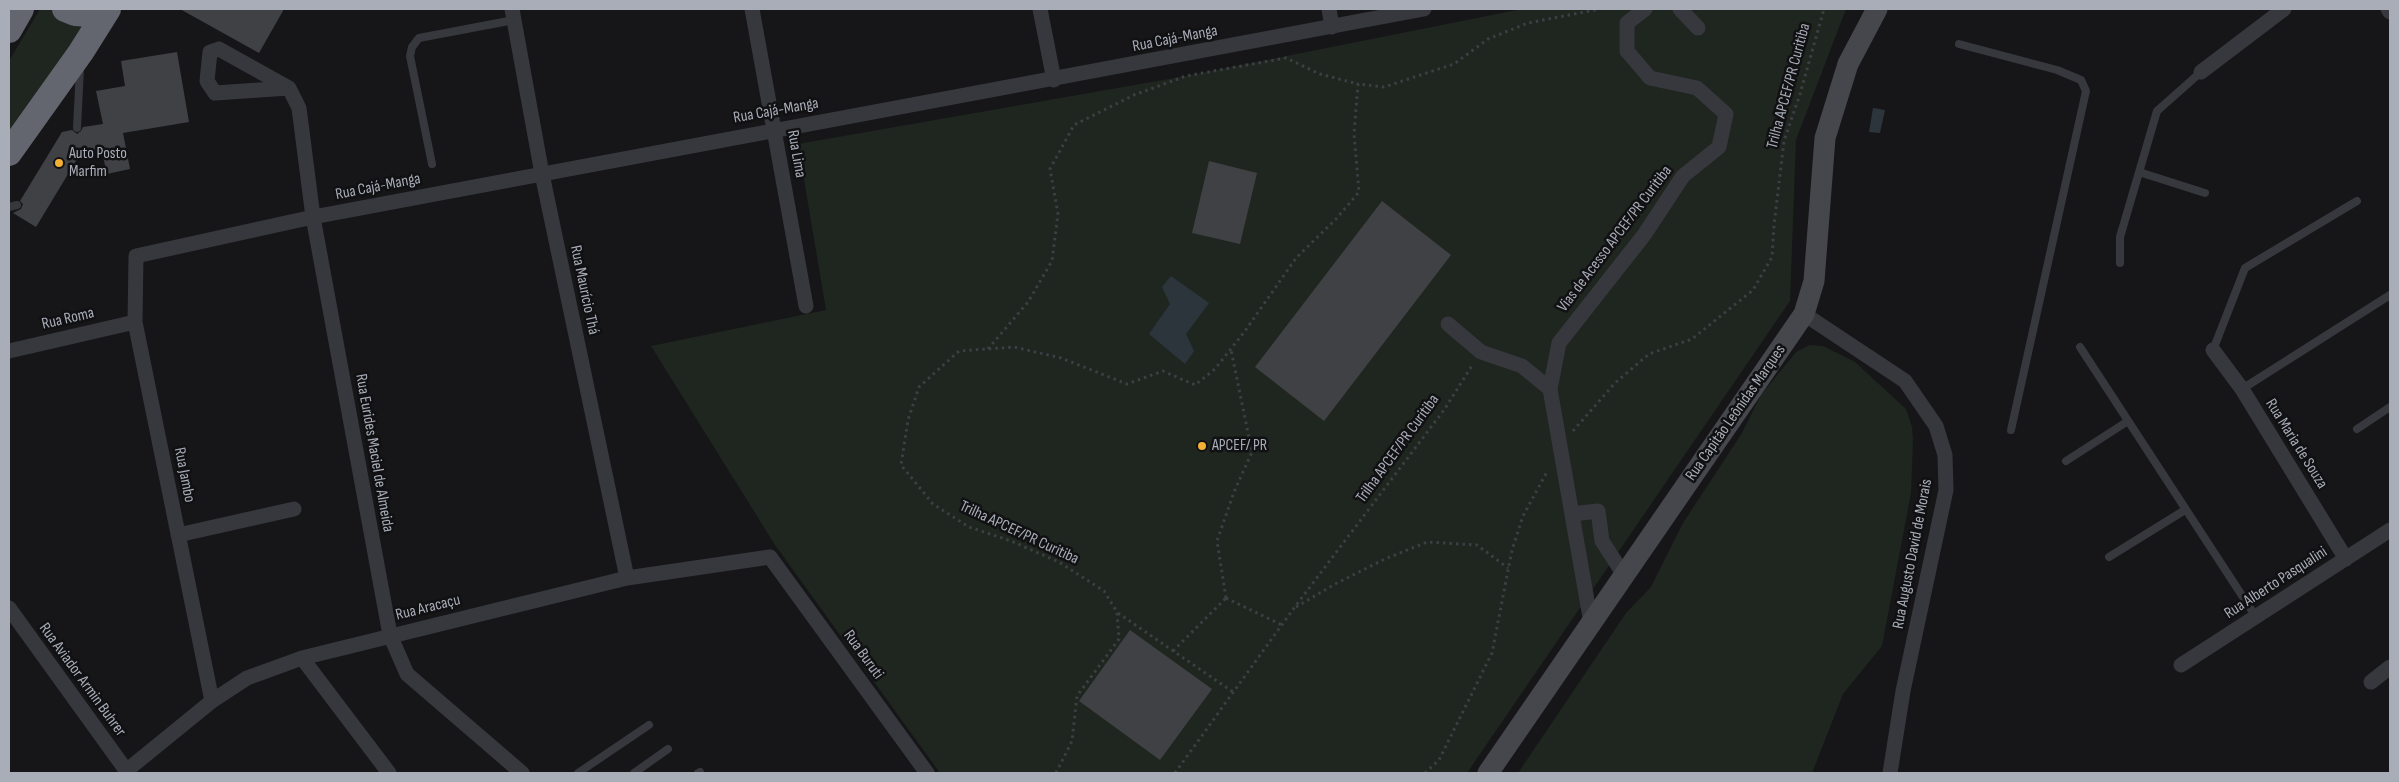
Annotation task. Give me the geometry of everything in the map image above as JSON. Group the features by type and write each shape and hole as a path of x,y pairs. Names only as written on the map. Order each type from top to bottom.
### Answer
{"highway":[{"path":"9,30 21,9"},
{"path":"65,9 75,13 90,14 102,9"},
{"path":"9,153 81,52 108,9"}],"street":[{"name":"Rua Lima","path":"752,9 806,306"},
{"path":"1040,9 1054,80"},
{"path":"1328,9 1332,27"},
{"name":"Rua Cajá-Manga","path":"136,256 313,217 773,129 1054,80 1424,9"},
{"name":"Vias de Acesso APCEF/PR Curitiba","path":"1591,623 1550,389 1559,343 1644,235 1683,176 1719,147 1726,114 1697,88 1650,78 1627,51 1627,23 1645,9"},
{"path":"1680,9 1698,28"},
{"name":"Rua Capitão Leônidas Marques","path":"1488,773 1804,314 1814,281 1825,138 1848,64 1877,9"},
{"path":"2201,72 2284,9"},
{"name":"Rua Maurício Thá","path":"513,14 542,174 627,578"},
{"path":"219,48 289,88 214,93 207,81 210,52 219,48"},
{"name":"Rua Eurides Maciel de Almeida","path":"289,88 299,108 313,217 390,635 407,674 522,773"},
{"name":"Rua Jambo","path":"136,256 135,322 212,701"},
{"name":"Rua Augusto David de Morais","path":"1804,314 1905,382 1936,426 1945,455 1946,490 1902,691 1890,773"},
{"name":"Rua Roma","path":"9,351 135,322"},
{"path":"1448,324 1481,352 1522,366 1550,389"},
{"name":"Rua Maria de Souza","path":"2213,350 2242,389 2346,559"},
{"path":"178,535 294,509"},
{"path":"1572,514 1598,511 1602,541 1624,575"},
{"name":"Rua Alberto Pasqualini","path":"2182,665 2390,530"},
{"path":"1576,545 1602,541"},
{"name":"Rua Aracaçu","path":"127,772 212,701 247,678 302,658 627,578 770,557"},
{"name":"Rua Buruti","path":"770,557 928,773"},
{"name":"Rua Aviador Armin Buhrer","path":"9,608 127,772"},
{"path":"302,658 389,773"},
{"path":"2371,682 2390,667"}],"lane":[{"path":"432,164 410,56 412,47 419,38 513,14"},
{"path":"1959,44 2057,70 2080,80 2086,91 2011,430"},
{"path":"77,128 81,52"},
{"path":"2120,263 2120,238 2157,111 2201,72"},
{"path":"2139,172 2205,194"},
{"path":"2213,350 2245,268 2357,201"},
{"path":"9,207 17,205"},
{"path":"2242,389 2390,294"},
{"path":"2080,347 2256,617"},
{"path":"2357,429 2390,407"},
{"path":"2066,462 2128,421"},
{"path":"2109,557 2186,510"},
{"path":"578,773 649,725"},
{"path":"634,773 668,749"}],"path":[{"path":"988,349 1028,302 1052,261 1058,214 1050,169 1074,125 1134,95 1186,76 1286,58 1320,74 1358,84 1384,88 1454,64 1488,39 1528,23 1599,9"},
{"name":"Trilha APCEF/PR Curitiba","path":"1425,773 1439,760 1492,653 1508,568 1523,516 1560,447 1616,383 1649,354 1692,339 1753,290 1772,257 1784,141 1800,94 1824,9"},
{"name":"Trilha APCEF/PR Curitiba","path":"1056,773 1072,741 1077,696 1119,639 1117,612 1104,590 1058,562 1011,541 969,527 933,504 901,464 908,420 919,387 959,351 1014,347 1061,358 1127,384 1162,372 1195,385 1215,369 1296,258 1359,192 1354,134 1358,84"},
{"path":"1226,598 1217,541 1234,492 1252,452 1230,350"},
{"name":"Trilha APCEF/PR Curitiba","path":"1175,773 1294,608 1444,410 1481,352"},
{"path":"1294,608 1334,584 1385,559 1427,542 1477,545 1508,568"},
{"path":"1226,598 1282,625"},
{"path":"1173,651 1226,598"},
{"path":"1117,612 1233,692"}],"shaded area":[{"path":"40,9 105,9 9,136 9,61"},
{"name":"APCEF/ PR","path":"1522,9 1846,9 1796,140 1790,301 1467,773 940,773 775,545 651,346 826,310 798,144 1186,76"},
{"path":"1873,108 1885,110 1880,133 1869,132"},
{"path":"1171,276 1209,303 1186,334 1194,351 1185,364 1149,334 1170,304 1162,287"},
{"path":"1809,345 1823,346 1855,362 1906,409 1912,427 1913,440 1911,493 1882,646 1843,694 1812,773 1518,773 1626,613 1651,587 1683,523 1742,433 1761,395 1796,352"}],"building":[{"path":"180,9 284,9 259,53"},
{"path":"177,52 189,122 123,133 130,169 107,174 102,152 79,156 36,227 13,213 21,209 23,204 20,201 62,132 72,130 77,134 83,127 103,124 96,91 125,86 121,61"},
{"path":"1209,161 1257,173 1240,244 1192,233"},
{"path":"1382,201 1451,255 1324,421 1255,367"},
{"path":"1130,630 1212,689 1160,760 1079,701"}],"place":[{"name":"Auto Posto Marfim","path":"59,163"},
{"name":"APCEF/ PR","path":"1202,446"}]}
